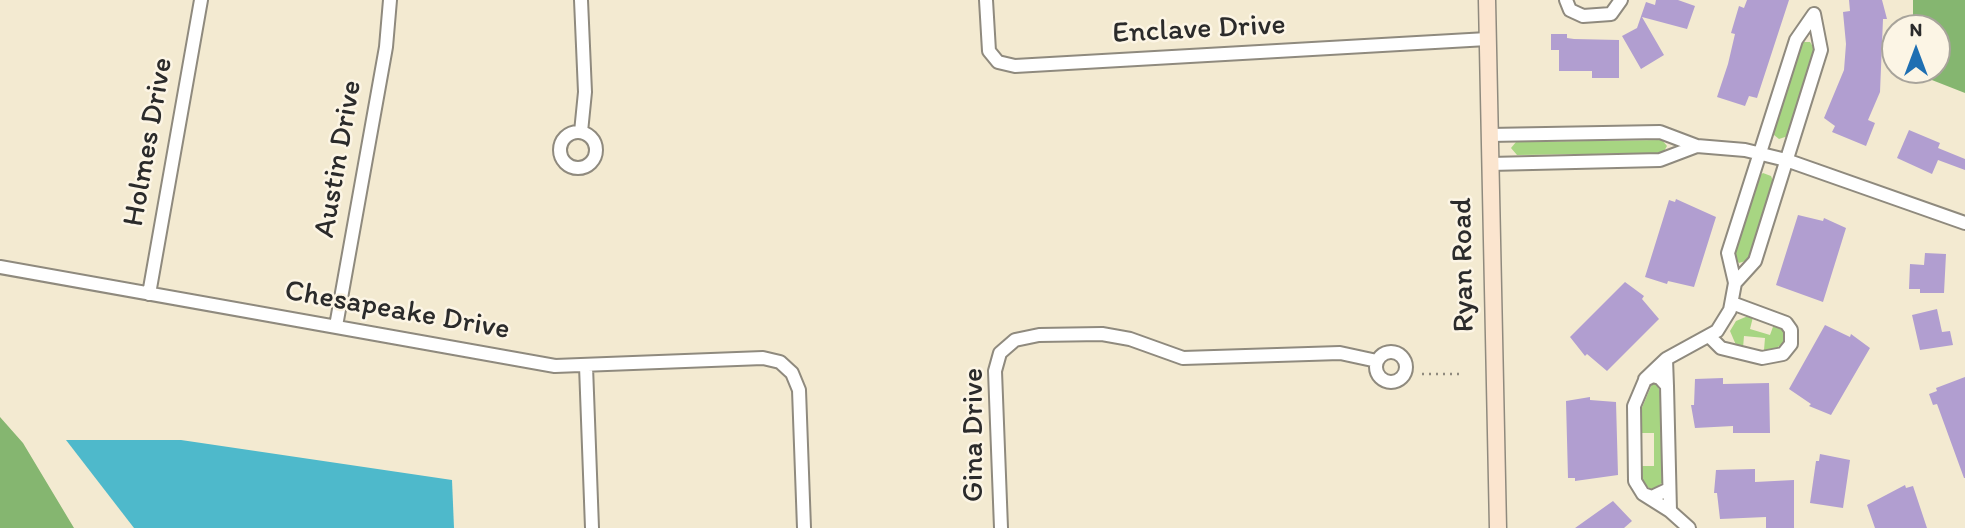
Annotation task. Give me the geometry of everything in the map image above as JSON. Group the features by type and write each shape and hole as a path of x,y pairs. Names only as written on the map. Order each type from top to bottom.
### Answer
{"main road":[{"name":"Ryan Road","path":"1487,0 1498,528"}],"street":[{"name":"Holmes Drive","path":"149,294 201,0"},
{"name":"Austin Drive","path":"336,326 386,47 390,0"},
{"path":"581,0 585,92 581,132"},
{"name":"Enclave Drive","path":"986,0 989,51 998,62 1033,66 1487,39"},
{"path":"1566,0 1570,10 1583,16 1611,14 1621,0"},
{"path":"1735,283 1755,261 1821,50 1814,14 1815,0"},
{"path":"1689,528 1670,511 1643,494 1635,481 1634,407 1645,380 1666,359 1709,336 1721,326 1732,303 1735,283 1728,253 1796,40 1814,14"},
{"path":"1489,135 1660,132 1696,146 1760,153 1786,160 1965,223"},
{"path":"1490,164 1660,160 1696,146"},
{"name":"Chesapeake Drive","path":"0,267 540,364 586,366 763,358 786,367 792,373 799,390 804,528"},
{"path":"1709,336 1729,351 1762,358 1783,354 1791,344 1791,330 1786,323 1732,303"},
{"name":"Gina Drive","path":"1000,528 995,371 1000,353 1007,345 1026,337 1102,334 1130,339 1183,358 1340,353 1377,360"},
{"path":"1666,359 1670,511"},
{"path":"586,366 592,528"},
{"path":"1645,380 1657,376 1667,386"},
{"path":"1643,494 1659,496 1669,489"}],"path":[{"path":"1422,374 1459,374"}],"green space":[{"path":"1913,0 1965,0 1965,93 1942,84 1951,84 1951,14 1913,14"},
{"path":"1810,42 1815,50 1788,136 1779,139 1774,135 1773,129 1800,45"},
{"path":"1662,140 1667,146 1663,153 1517,155 1511,148 1516,142"},
{"path":"1763,173 1771,176 1774,183 1749,260 1739,263 1733,255 1759,176"},
{"path":"1748,316 1753,317 1750,329 1770,335 1774,324 1781,327 1784,331 1783,343 1774,350 1764,350 1765,338 1744,336 1743,348 1736,345 1730,331 1736,321"},
{"path":"1652,384 1657,384 1660,392 1662,483 1652,490 1642,483 1642,466 1654,466 1654,433 1642,433 1641,410"},
{"path":"0,417 23,443 74,528 0,528"}],"water":[{"path":"66,440 181,440 452,480 454,528 134,528"}],"building":[{"path":"1656,0 1678,0 1695,6 1687,29 1642,17 1664,55 1641,69 1622,36 1637,28 1646,2 1655,5"},
{"path":"1747,0 1789,0 1757,98 1749,96 1745,106 1717,97 1728,64 1735,34 1731,33 1739,6 1744,8"},
{"path":"1849,0 1882,0 1886,14 1881,14 1880,92 1868,120 1875,123 1866,146 1832,132 1835,126 1824,118 1844,70 1846,44 1843,12 1850,11"},
{"path":"1551,34 1567,34 1567,38 1574,39 1619,40 1619,78 1592,78 1592,71 1559,71 1559,50 1551,50"},
{"path":"1909,130 1940,143 1938,148 1965,159 1965,170 1938,160 1932,174 1897,158"},
{"path":"1676,199 1716,217 1694,287 1668,281 1667,284 1645,277 1669,200 1675,202"},
{"path":"1798,215 1823,221 1824,218 1846,228 1823,302 1776,285"},
{"path":"1925,253 1946,254 1944,293 1920,293 1920,289 1909,289 1910,264 1924,265"},
{"path":"1625,282 1644,296 1642,299 1659,319 1607,371 1587,354 1585,356 1570,337"},
{"path":"1937,309 1942,332 1950,331 1953,345 1920,350 1912,315"},
{"path":"1825,325 1850,337 1851,334 1870,348 1831,415 1809,406 1811,404 1789,389"},
{"path":"1965,377 1964,478 1937,404 1933,405 1929,394 1937,391 1936,388"},
{"path":"1723,378 1723,384 1769,383 1770,433 1733,433 1733,426 1695,428 1691,405 1694,405 1695,379"},
{"path":"1590,397 1590,400 1616,402 1618,475 1575,481 1575,478 1568,478 1566,401"},
{"path":"1820,454 1850,460 1843,508 1810,503 1816,461 1819,461"},
{"path":"1755,469 1755,482 1794,480 1794,528 1766,528 1766,517 1720,519 1717,493 1714,493 1716,470"},
{"path":"1905,485 1906,488 1913,486 1927,528 1875,528 1867,505"},
{"path":"1613,501 1632,521 1624,528 1575,528"}]}
